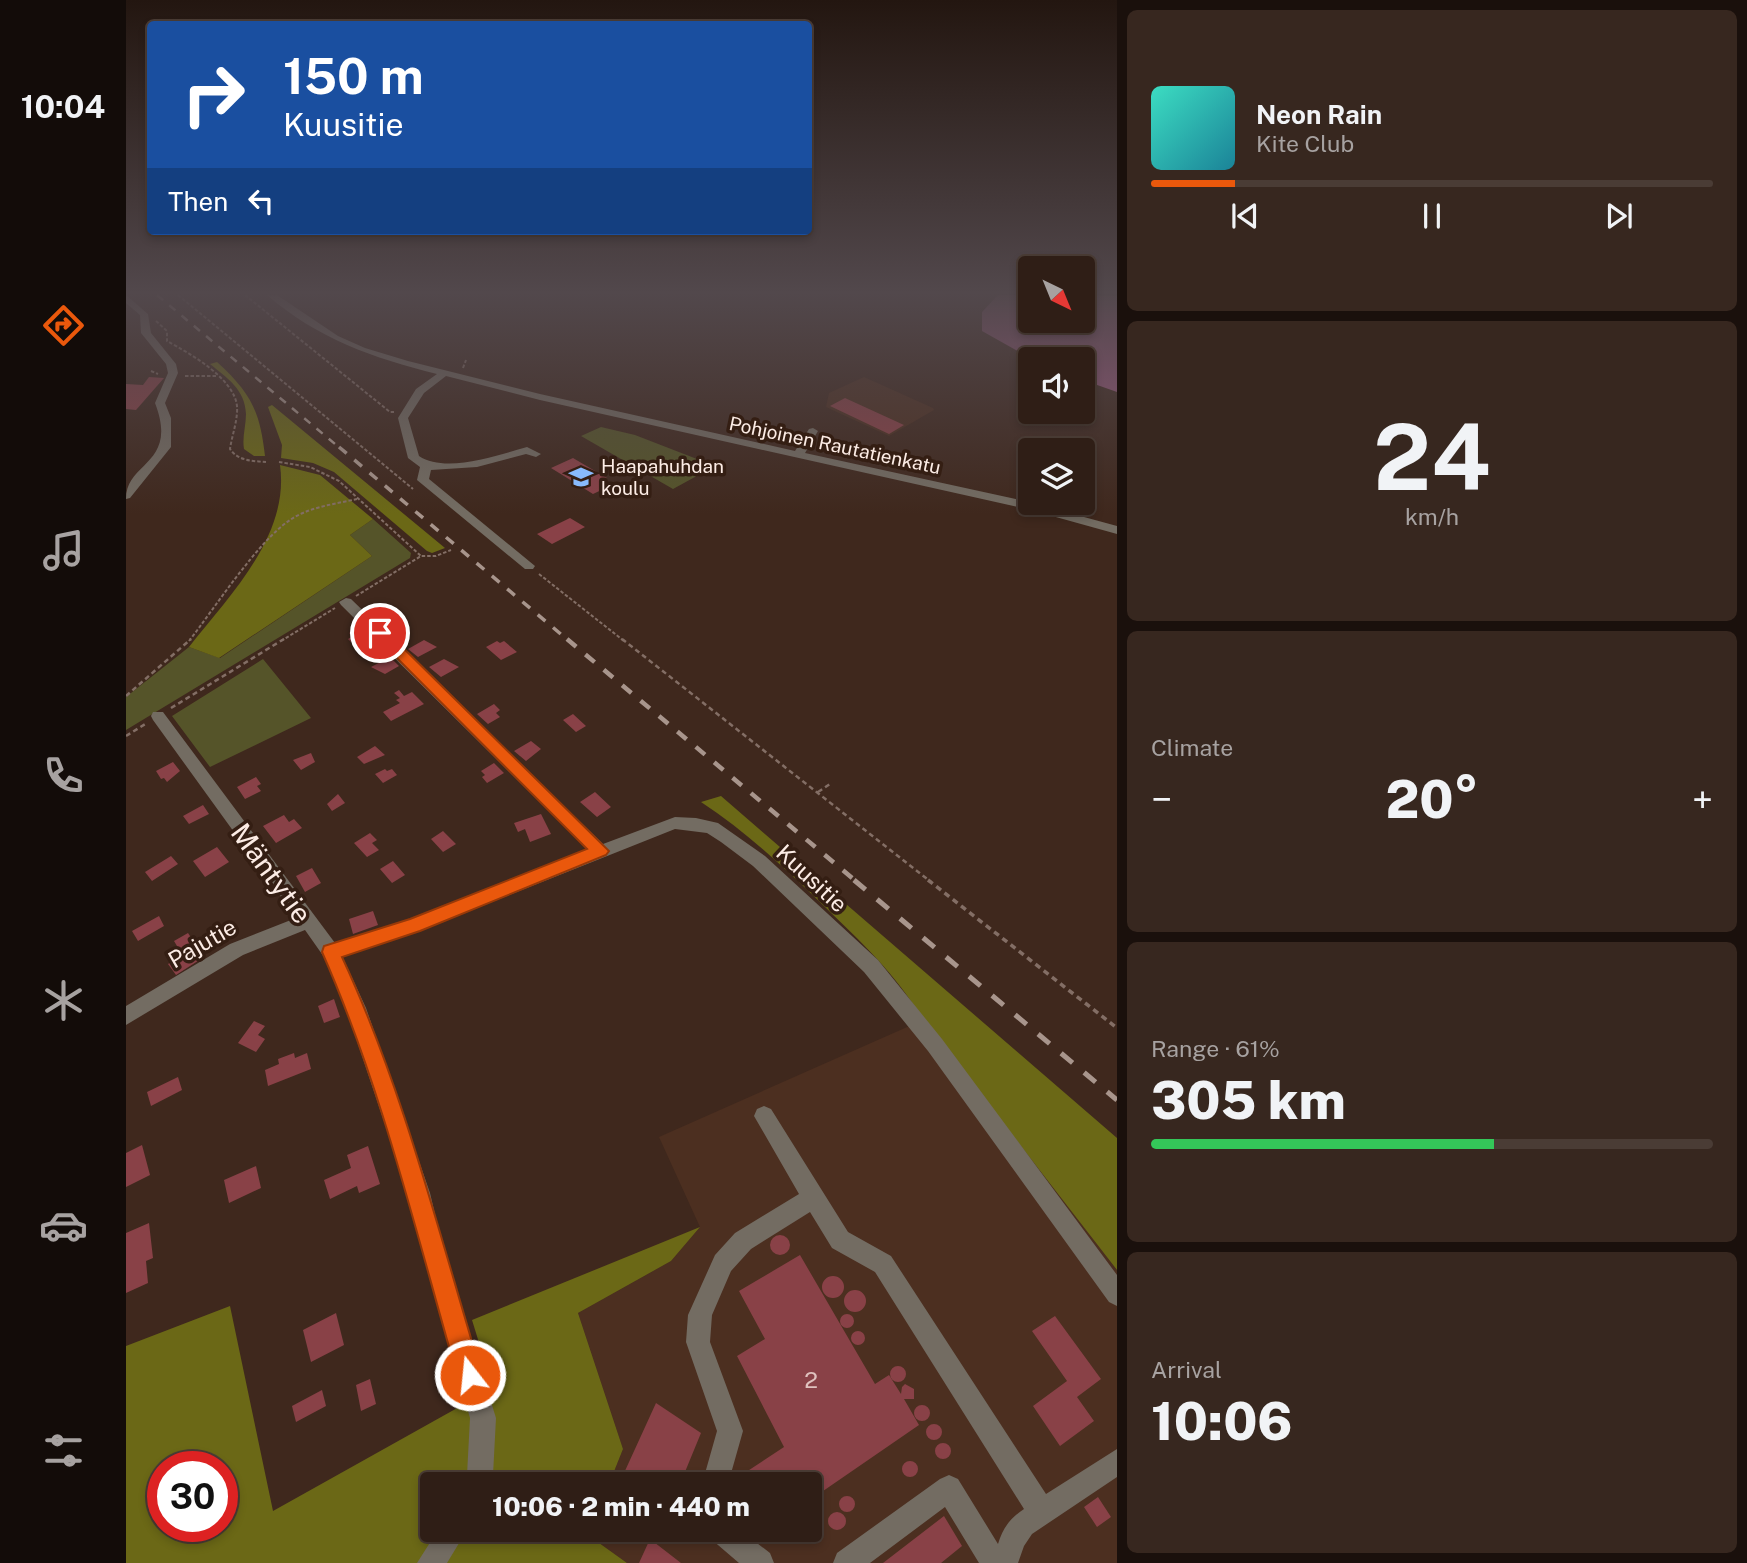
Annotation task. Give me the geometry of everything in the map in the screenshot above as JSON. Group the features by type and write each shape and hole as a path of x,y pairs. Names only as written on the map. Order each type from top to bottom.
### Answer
{"street":[{"path":"126,496 166,447 166,418 160,403 170,384 172,368"},
{"name":"Pohjoinen Rautatienkatu","path":"427,368 652,423 1029,506 1117,530"},
{"path":"425,470 414,458 403,424 404,413 421,391 444,373"},
{"path":"798,455 813,431"},
{"path":"425,470 508,457 527,450 536,454"},
{"path":"425,470 423,480 431,488 529,566"},
{"path":"346,602 600,851"},
{"name":"Mäntytie","path":"158,716 331,952 356,1008 419,1194 431,1244 483,1418 480,1472"},
{"name":"Kuusitie","path":"331,952 414,926 663,827 685,823 712,828 759,861 857,952 890,989 935,1045 1117,1294"},
{"name":"Pajutie","path":"126,1016 249,943 278,930 307,922"},
{"path":"764,1115 840,1240 883,1264 1041,1511"},
{"path":"718,1472 730,1430 698,1342 700,1315 723,1263 743,1241 813,1198"},
{"path":"1004,1563 1013,1538 1023,1525 1117,1462"},
{"path":"847,1563 949,1488 994,1563"},
{"path":"430,1563 445,1542"},
{"path":"735,1542 760,1563"}],"path":[{"path":"207,368 229,387 237,404 230,451 245,460 266,462"},
{"path":"267,368 415,490"},
{"path":"333,368 390,412 404,413"},
{"path":"279,462 304,465 330,475 421,556"},
{"path":"126,696 186,645 259,550 289,520 311,510 357,499"},
{"path":"126,736 421,556 436,556 451,550"},
{"path":"529,566 1117,1028"},
{"path":"818,792 830,784"}],"shaded area":[{"path":"215,368 223,368 238,383 252,404 260,427 265,456 254,456 244,449 245,405 239,391"},
{"path":"1095,368 1117,368 1117,392 1095,384"},
{"path":"864,377 934,410 889,436 826,407 829,393"},
{"path":"272,405 445,548 432,553 427,551 334,472 313,463 281,458 282,445 268,407"},
{"path":"601,427 635,435 715,466 673,489 581,436"},
{"path":"280,465 320,475 373,519 350,535 372,556 219,658 189,647 238,586 266,540 276,516 281,491"},
{"path":"373,519 411,553 410,558 126,730 126,697 189,647 220,658 372,556 350,535"},
{"path":"263,659 311,718 210,767 172,716"},
{"path":"721,796 1117,1138 1117,1270 878,960 765,851 701,802"},
{"path":"923,1020 1117,1270 1117,1563 627,1563 598,1542 822,1542 822,1472 614,1472 623,1449 578,1313 671,1261 700,1227 659,1137"},
{"path":"700,1227 671,1261 578,1313 623,1449 614,1472 420,1472 420,1542 598,1542 627,1563 126,1563 126,1346 230,1306 273,1511 493,1388 472,1320"}],"building":[{"path":"149,377 164,378 136,410 126,409 126,384 143,385"},
{"path":"845,398 904,425 889,434 830,406"},
{"path":"573,458 607,478 604,480 612,485 593,494 551,468"},
{"path":"570,518 585,527 552,544 537,534"},
{"path":"396,610 401,619 387,625 379,618"},
{"path":"361,627 369,635 351,642 348,639 353,636 349,633"},
{"path":"424,640 437,647 418,657 408,649"},
{"path":"497,641 504,641 517,652 501,660 486,647"},
{"path":"390,657 399,666 385,674 371,667"},
{"path":"444,659 459,667 441,677 429,667"},
{"path":"399,690 404,696 412,692 424,704 391,721 383,712 400,703 396,700 400,698 394,693"},
{"path":"494,704 500,710 496,713 500,717 488,724 477,714"},
{"path":"573,714 586,726 576,732 563,720"},
{"path":"531,741 541,749 526,761 514,751"},
{"path":"375,746 385,755 364,764 357,757"},
{"path":"311,753 315,762 301,770 293,760"},
{"path":"173,762 180,771 167,782 164,778 161,779 156,771"},
{"path":"494,763 504,773 487,783 481,771"},
{"path":"392,769 397,775 383,783 375,774"},
{"path":"256,777 261,784 257,786 261,791 245,799 237,787"},
{"path":"595,792 611,807 597,817 580,802"},
{"path":"338,794 345,803 332,811 327,804"},
{"path":"203,805 209,814 189,824 183,816"},
{"path":"541,814 551,834 530,842 525,829 518,832 514,823"},
{"path":"284,815 289,822 294,819 302,828 276,843 263,826"},
{"path":"443,831 456,844 443,852 431,839"},
{"path":"370,833 377,840 372,843 379,850 367,857 354,843"},
{"path":"217,847 229,862 205,877 193,861"},
{"path":"171,856 178,864 152,881 145,872"},
{"path":"393,861 405,875 392,883 380,869"},
{"path":"312,868 321,883 305,892 296,876"},
{"path":"373,911 378,925 353,934 349,919"},
{"path":"159,916 164,926 138,941 132,931"},
{"path":"188,933 204,957 176,975 168,964 174,960 171,956 180,951 174,941"},
{"path":"334,999 340,1017 324,1023 318,1006"},
{"path":"254,1021 265,1026 258,1035 265,1039 256,1052 238,1043"},
{"path":"294,1053 295,1058 307,1053 311,1069 268,1086 265,1070 279,1064 278,1059"},
{"path":"178,1077 182,1090 151,1106 147,1092"},
{"path":"142,1145 150,1175 126,1187 126,1153"},
{"path":"368,1146 380,1184 359,1193 357,1186 330,1199 324,1180 351,1168 347,1155"},
{"path":"256,1166 261,1188 229,1203 224,1180"},
{"path":"149,1223 153,1258 146,1261 148,1283 126,1293 126,1233"},
{"path":"776,1235 784,1235 790,1245 784,1255 776,1255 770,1249 770,1241"},
{"path":"800,1255 875,1384 889,1375 901,1394 905,1384 914,1389 914,1399 904,1399 919,1425 822,1492 822,1472 746,1472 784,1447 737,1356 765,1339 739,1291"},
{"path":"833,1276 841,1279 844,1287 841,1295 833,1298 825,1295 822,1287 825,1279"},
{"path":"855,1290 863,1293 866,1301 863,1309 855,1312 847,1309 844,1301 847,1293"},
{"path":"336,1313 344,1345 311,1362 303,1330"},
{"path":"844,1314 850,1314 854,1321 850,1328 844,1328 840,1324 840,1318"},
{"path":"1055,1316 1101,1379 1077,1397 1094,1421 1060,1446 1033,1406 1067,1381 1032,1331"},
{"path":"855,1331 861,1331 865,1338 861,1345 855,1345 851,1341 851,1335"},
{"path":"898,1366 906,1374 898,1382 890,1374"},
{"path":"370,1379 376,1404 361,1411 356,1385"},
{"path":"322,1390 326,1406 296,1422 292,1406"},
{"path":"656,1403 701,1433 685,1472 624,1472"},
{"path":"922,1405 928,1407 928,1419 922,1421 916,1419 914,1413 916,1407"},
{"path":"934,1424 940,1426 940,1438 934,1440 928,1438 926,1432 928,1426"},
{"path":"940,1443 946,1443 951,1451 949,1457 940,1459 935,1454 935,1448"},
{"path":"907,1461 913,1461 918,1469 916,1475 907,1477 902,1472 902,1466"},
{"path":"844,1496 850,1496 855,1504 853,1510 844,1512 839,1507 839,1501"},
{"path":"1098,1497 1111,1517 1097,1527 1084,1507"},
{"path":"837,1512 843,1515 846,1521 843,1527 837,1530 831,1527 828,1521 831,1515"},
{"path":"944,1516 962,1546 941,1563 883,1563"},
{"path":"649,1542 654,1542 681,1563 639,1563"}],"railway":[{"path":"244,368 341,449"},
{"path":"339,447 569,641"},
{"path":"567,639 857,882"},
{"path":"854,880 1117,1100"}],"place":[{"name":"Haapahuhdan koulu","path":"581,477"}],"route":[{"path":"380,633 600,851 414,926 331,952 356,1008 419,1194 470,1375"}]}
